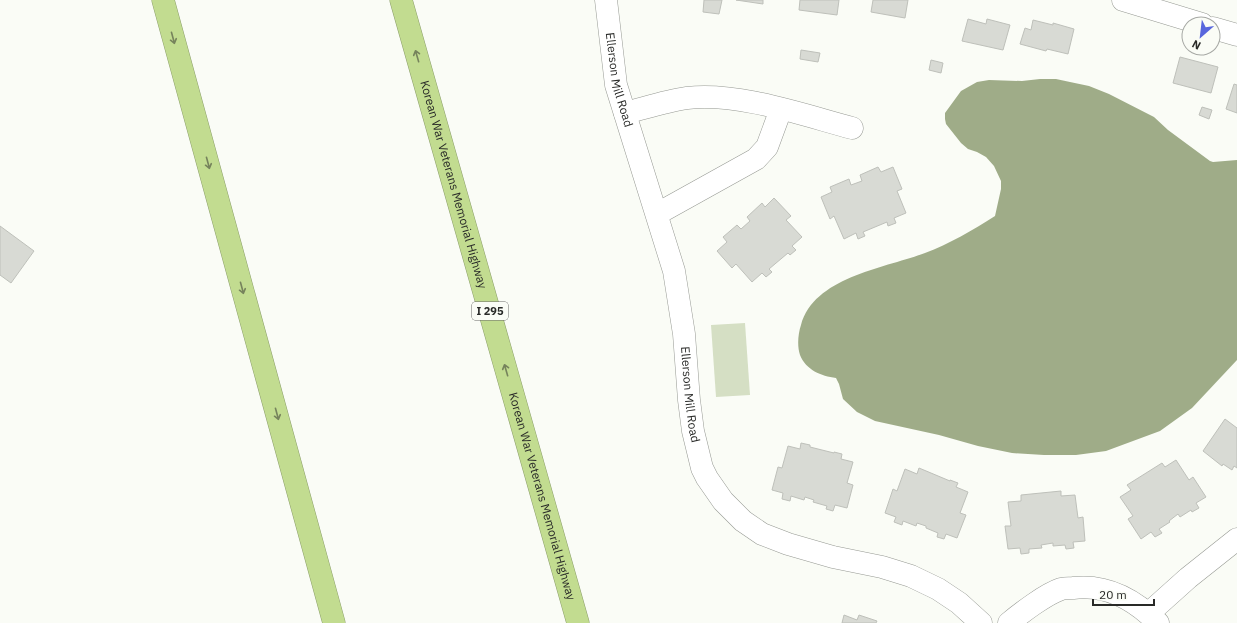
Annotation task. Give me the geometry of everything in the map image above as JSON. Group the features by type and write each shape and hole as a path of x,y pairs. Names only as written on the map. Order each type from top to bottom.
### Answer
{"highway":[{"path":"163,0 334,623"},
{"name":"Korean War Veterans Memorial Highway","path":"401,0 578,623"}],"street":[{"name":"Ellerson Mill Road","path":"606,0 616,85 674,271 684,334 693,431 702,468 708,478 724,501 743,521 762,534 788,544 825,555 882,567 911,576 938,589 959,602 981,623"},
{"path":"1123,0 1181,18"},
{"path":"1221,31 1237,36"},
{"path":"625,113 688,98 716,97 742,100 852,128"},
{"path":"657,214 756,159 767,147 781,109"},
{"path":"1009,623 1020,614 1061,589 1087,586 1104,589 1120,595 1138,604 1153,618 1188,578 1237,539"}],"shaded area":[{"path":"1056,79 1089,86 1109,94 1154,117 1168,130 1210,161 1237,160 1237,360 1192,408 1160,431 1106,451 1076,455 1012,453 875,421 857,412 843,399 836,378 825,376 810,368 806,365 800,355 798,344 799,332 808,309 820,296 835,285 872,270 925,253 961,236 995,216 1001,189 1001,181 994,166 986,157 968,149 961,143 946,124 945,113 961,91 977,82 989,80 1022,81"},
{"path":"745,323 750,395 716,397 711,325"}],"building":[{"path":"704,0 722,0 719,14 703,12"},
{"path":"736,0 763,0 763,4"},
{"path":"800,0 839,0 837,15 799,10"},
{"path":"873,0 908,0 905,18 871,12"},
{"path":"968,19 986,24 987,19 1010,25 1003,50 962,41"},
{"path":"1033,20 1053,25 1053,23 1074,29 1068,54 1047,49 1046,51 1020,44 1025,28 1031,30"},
{"path":"801,50 820,53 818,62 800,59"},
{"path":"1180,57 1218,67 1211,93 1173,83"},
{"path":"931,60 943,63 941,73 929,70"},
{"path":"1234,84 1237,85 1237,113 1226,109"},
{"path":"1202,107 1212,110 1209,119 1199,115"},
{"path":"878,167 881,172 893,167 902,189 897,191 906,213 894,218 896,223 888,226 887,222 863,232 865,236 858,239 856,233 844,239 834,216 830,219 821,197 832,192 830,187 849,179 851,185 862,181 860,175"},
{"path":"774,198 791,216 786,220 802,237 792,246 796,250 790,255 788,253 769,269 772,272 766,277 762,273 752,282 736,264 732,268 717,251 727,242 723,237 737,225 741,229 750,221 747,217 762,203 765,207"},
{"path":"0,226 34,251 11,283 0,275"},
{"path":"1225,419 1237,428 1237,468 1234,466 1232,470 1223,464 1222,466 1203,451"},
{"path":"801,443 810,445 810,447 842,454 841,459 853,462 847,483 853,485 847,508 835,505 833,511 826,509 827,506 813,502 814,500 805,497 804,500 791,496 790,501 782,499 783,493 772,490 778,467 782,468 788,446 800,449"},
{"path":"1176,460 1189,480 1193,477 1206,497 1196,503 1199,508 1192,512 1191,510 1180,517 1178,514 1169,521 1170,522 1159,529 1162,533 1155,537 1151,532 1141,539 1128,519 1133,516 1120,497 1131,490 1127,485 1162,463 1165,467"},
{"path":"919,468 958,483 956,487 968,492 960,513 966,515 957,538 946,534 944,539 937,537 938,533 917,523 916,526 903,521 902,525 894,522 896,517 885,513 893,489 897,491 905,469 917,474"},
{"path":"1061,491 1061,496 1075,495 1078,518 1083,517 1085,541 1073,542 1074,548 1066,549 1065,545 1053,546 1053,543 1041,545 1042,548 1029,549 1029,553 1021,554 1020,548 1008,549 1005,526 1011,526 1008,502 1021,501 1021,495"},
{"path":"844,615 857,620 859,615 877,621 876,623 842,623"}]}
